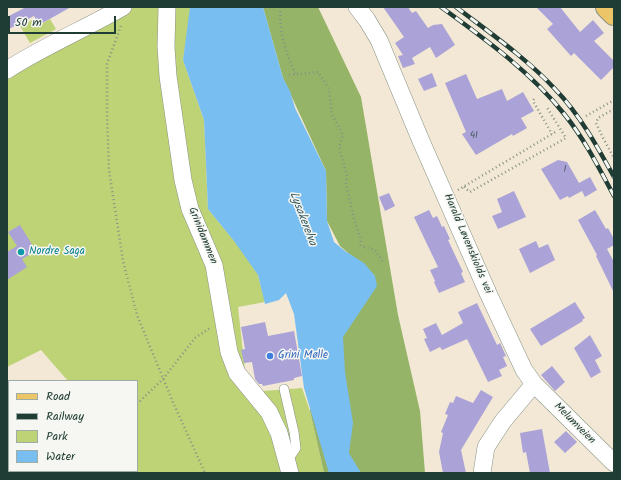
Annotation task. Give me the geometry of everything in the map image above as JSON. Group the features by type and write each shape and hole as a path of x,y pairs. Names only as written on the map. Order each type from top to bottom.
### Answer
{"main road":[{"path":"607,7 614,14"}],"street":[{"name":"Grinidammen","path":"167,7 166,47 168,76 183,180 190,209 214,265 230,352 238,372 269,412 279,433 289,466"},
{"name":"Harald Løvenskiolds vei","path":"357,7 379,40 421,141 447,197 495,310 524,370 534,384"},
{"path":"7,70 31,55 102,19 123,14"},
{"path":"482,473 486,447 503,421 534,384"},
{"name":"Melumveien","path":"534,384 614,463"}],"lane":[{"path":"284,389 294,432 296,448 289,466"}],"path":[{"path":"281,7 280,21 282,37 288,58 296,75"},
{"path":"123,14 107,64 109,170 123,261 137,315 163,379 205,473"},
{"path":"289,75 318,72 329,89 332,115 343,135 339,147 347,176 346,183 361,246 375,250 383,262"},
{"path":"534,99 533,100 552,134"},
{"path":"586,116 614,100"},
{"path":"464,188 470,192 566,138 546,106"},
{"path":"614,109 598,118 596,123 614,158"},
{"path":"447,197 557,131"},
{"path":"138,403 163,379 195,338 224,319"}],"green space":[{"path":"123,7 191,7 183,60 204,120 208,209 245,254 258,275 265,302 238,307 247,389 263,391 302,388 310,411 324,473 78,473 138,472 138,380 67,380 41,350 7,367 7,71"},
{"path":"263,7 318,7 361,97 398,315 420,411 425,473 324,473 310,411 322,350 375,276 340,246 327,221 326,171 283,78"},
{"path":"34,19 38,26 50,19 56,29 30,43 20,26"}],"water":[{"name":"Lysakerelva","path":"190,7 263,7 283,78 290,91 295,108 326,171 327,221 334,242 364,263 375,276 377,286 343,337 345,372 353,423 349,453 361,473 329,473 304,388 294,314 286,293 279,300 265,304 258,275 234,241 208,209 204,120 183,60"}],"building":[{"path":"26,7 71,7 39,25 34,16 7,30 7,17"},
{"path":"383,7 408,7 412,13 416,11 428,28 433,25 442,24 455,45 436,58 430,47 412,58 415,64 403,68 398,56 403,55 395,43 404,37"},
{"path":"536,7 560,7 580,32 593,20 604,33 594,41 614,61 614,67 601,80 574,53 571,56 547,29 553,24"},
{"path":"432,73 437,86 424,91 418,79"},
{"path":"466,74 477,99 502,89 507,101 523,92 534,111 521,118 527,128 513,136 512,134 476,155 462,134 466,132 445,83"},
{"path":"558,160 567,162 579,183 590,177 597,190 585,197 582,191 569,198 568,196 560,200 541,169"},
{"path":"514,191 526,217 498,229 492,216 502,212 497,199"},
{"path":"389,193 395,206 385,211 379,197"},
{"path":"429,210 433,218 437,216 442,227 444,226 450,239 448,240 463,272 461,273 465,282 439,293 430,270 438,267 414,217"},
{"path":"595,210 606,229 608,228 614,239 614,245 607,249 614,262 614,293 596,256 597,255 578,220"},
{"name":"Nordre Saga","path":"20,225 36,251 22,259 27,267 7,280 7,252 17,246 8,232"},
{"path":"536,241 539,248 548,244 555,260 530,273 519,249"},
{"path":"575,302 585,318 582,320 583,321 541,346 530,329"},
{"path":"477,303 497,345 500,343 506,356 503,357 507,366 499,370 502,376 488,382 467,339 442,350 440,347 430,352 424,339 427,338 423,329 436,323 442,335 463,323 458,312"},
{"name":"Grini Mølle","path":"265,322 268,336 294,331 302,376 294,378 294,380 263,386 255,379 252,362 244,363 241,350 245,349 241,327"},
{"path":"590,335 602,356 595,360 601,372 591,378 574,348"},
{"path":"552,366 565,382 555,391 541,375"},
{"path":"481,390 493,397 461,450 466,473 443,473 439,452 443,433 441,432 448,415 445,414 450,402 453,403 456,396 473,403"},
{"path":"542,429 550,473 530,473 526,452 523,453 520,433"},
{"path":"566,431 577,442 565,453 554,442"}],"railway":[{"path":"441,7 507,57 552,99 579,134 614,196"},
{"path":"456,7 544,77 564,99 580,120 614,177"}],"place":[{"name":"Nordre Saga","path":"21,252"},
{"name":"Grini Mølle","path":"270,356"}]}
